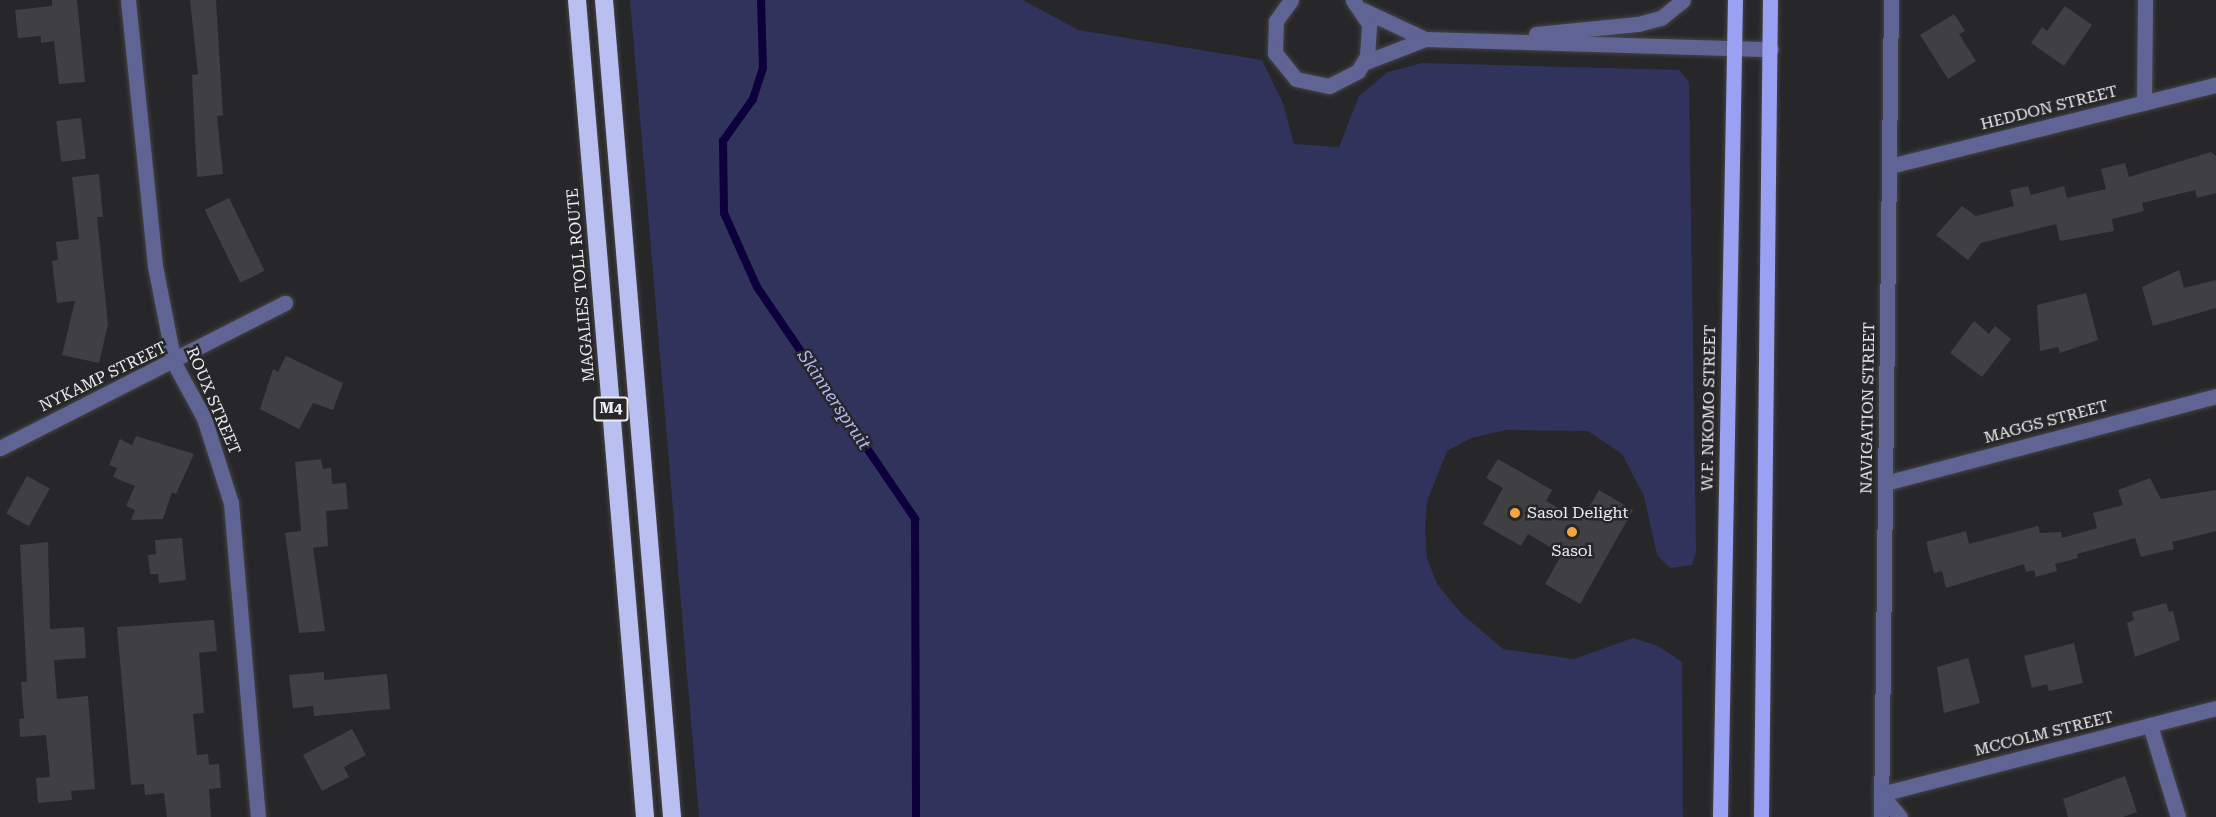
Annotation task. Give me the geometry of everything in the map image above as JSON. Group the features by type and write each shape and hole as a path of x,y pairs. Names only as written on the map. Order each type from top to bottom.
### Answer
{"highway":[{"name":"MAGALIES TOLL ROUTE","path":"577,0 645,817"},
{"name":"M4","path":"604,0 672,817"}],"main road":[{"name":"W.F. NKOMO STREET","path":"1720,817 1733,47 1736,0"},
{"path":"1761,817 1770,0"}],"street":[{"name":"ROUX STREET","path":"128,0 155,266 174,363 204,418 231,503 258,817"},
{"path":"1291,0 1276,21 1273,36 1283,68 1296,80 1329,86 1344,81 1363,63 1425,39 1770,49"},
{"path":"1473,40 1638,24 1661,18 1683,0"},
{"name":"NAVIGATION STREET","path":"1881,817 1891,0"},
{"path":"2144,103 2145,0"},
{"path":"1358,5 1371,40 1363,63"},
{"path":"1358,5 1425,39"},
{"name":"HEDDON STREET","path":"1890,166 2216,85"},
{"name":"NYKAMP STREET","path":"0,448 174,363 285,303"},
{"name":"MAGGS STREET","path":"1885,483 2216,396"},
{"name":"MCCOLM STREET","path":"1881,794 2216,708"},
{"path":"2150,725 2178,817"},
{"path":"1881,794 1899,817"}],"shaded area":[{"path":"630,0 1023,0 1078,30 1262,60 1283,103 1294,144 1339,147 1359,96 1388,72 1422,63 1679,70 1689,82 1696,551 1692,565 1670,568 1657,555 1644,496 1622,454 1588,431 1506,430 1471,438 1447,451 1427,501 1425,532 1427,558 1437,584 1461,613 1503,649 1574,659 1633,638 1658,646 1682,662 1683,817 699,817"}],"building":[{"path":"52,0 77,0 85,82 59,84 54,41 41,43 41,36 18,38 15,10 52,6"},
{"path":"190,0 216,0 223,115 217,116 223,174 197,177 192,75 198,74"},
{"path":"2065,6 2092,25 2064,66 2031,43 2042,27 2047,31"},
{"path":"1954,14 1965,31 1959,34 1976,61 1948,79 1920,35"},
{"path":"81,118 86,159 61,162 56,121"},
{"path":"2211,152 2216,156 2216,193 2197,198 2195,190 2142,203 2144,211 2112,219 2114,231 2060,241 2056,224 1981,243 1968,260 1936,235 1962,206 1976,216 2014,206 2010,190 2028,186 2031,195 2064,186 2067,198 2106,189 2101,169 2125,163 2129,177"},
{"path":"99,174 103,217 97,217 108,324 99,363 62,355 75,301 57,303 52,261 58,260 56,242 79,239 72,177"},
{"path":"229,198 265,271 240,283 205,210"},
{"path":"2179,270 2184,288 2216,280 2216,308 2153,326 2142,287"},
{"path":"2086,293 2098,340 2060,353 2058,347 2040,351 2037,305"},
{"path":"1974,321 1989,334 1995,326 2011,339 1982,377 1950,353"},
{"path":"286,356 343,383 333,410 313,403 299,429 260,409 273,369 278,372"},
{"path":"136,436 194,454 176,494 172,492 163,519 131,520 135,510 126,506 135,486 113,477 117,468 109,465 120,439 132,445"},
{"path":"321,459 323,469 331,468 332,484 346,483 348,509 326,511 328,546 313,548 325,631 299,633 285,533 301,531 295,462"},
{"path":"1498,459 1552,490 1546,501 1581,521 1599,490 1633,510 1580,604 1545,584 1562,554 1528,534 1521,546 1483,524 1503,488 1486,478"},
{"path":"27,476 50,489 29,526 6,514"},
{"path":"2150,478 2161,499 2216,490 2216,531 2172,542 2174,549 2141,557 2135,538 2077,554 2078,558 2055,564 2057,571 2036,577 2034,570 2026,572 2024,564 1946,588 1942,571 1934,573 1926,542 1966,531 1969,544 2038,526 2040,533 2061,532 2062,538 2097,528 2093,513 2123,505 2118,490"},
{"path":"182,538 186,580 159,583 158,574 150,574 148,555 156,554 155,540"},
{"path":"48,542 50,629 84,627 86,658 54,660 57,699 88,696 95,789 71,791 72,800 38,803 36,778 50,777 46,735 20,737 19,719 24,718 21,682 27,682 20,545"},
{"path":"2166,603 2169,612 2173,611 2180,640 2135,657 2127,623 2134,620 2132,612"},
{"path":"214,620 217,651 199,653 204,713 193,714 197,755 208,754 209,765 219,764 221,788 209,789 211,817 167,817 164,793 145,795 144,784 131,785 117,627"},
{"path":"2074,643 2083,683 2049,691 2047,684 2032,688 2024,656"},
{"path":"1968,658 1980,703 1944,713 1937,667"},
{"path":"324,672 324,680 387,674 390,709 314,716 313,706 293,708 289,675"},
{"path":"352,729 366,755 344,767 349,777 322,791 303,755"},
{"path":"2125,776 2137,812 2123,817 2068,817 2063,799"}],"waterway":[{"name":"Skinnerspruit","path":"761,0 763,68 753,99 723,141 724,213 757,287 915,519 916,817"}],"place":[{"name":"Sasol Delight","path":"1515,513"},
{"name":"Sasol","path":"1572,532"}]}
